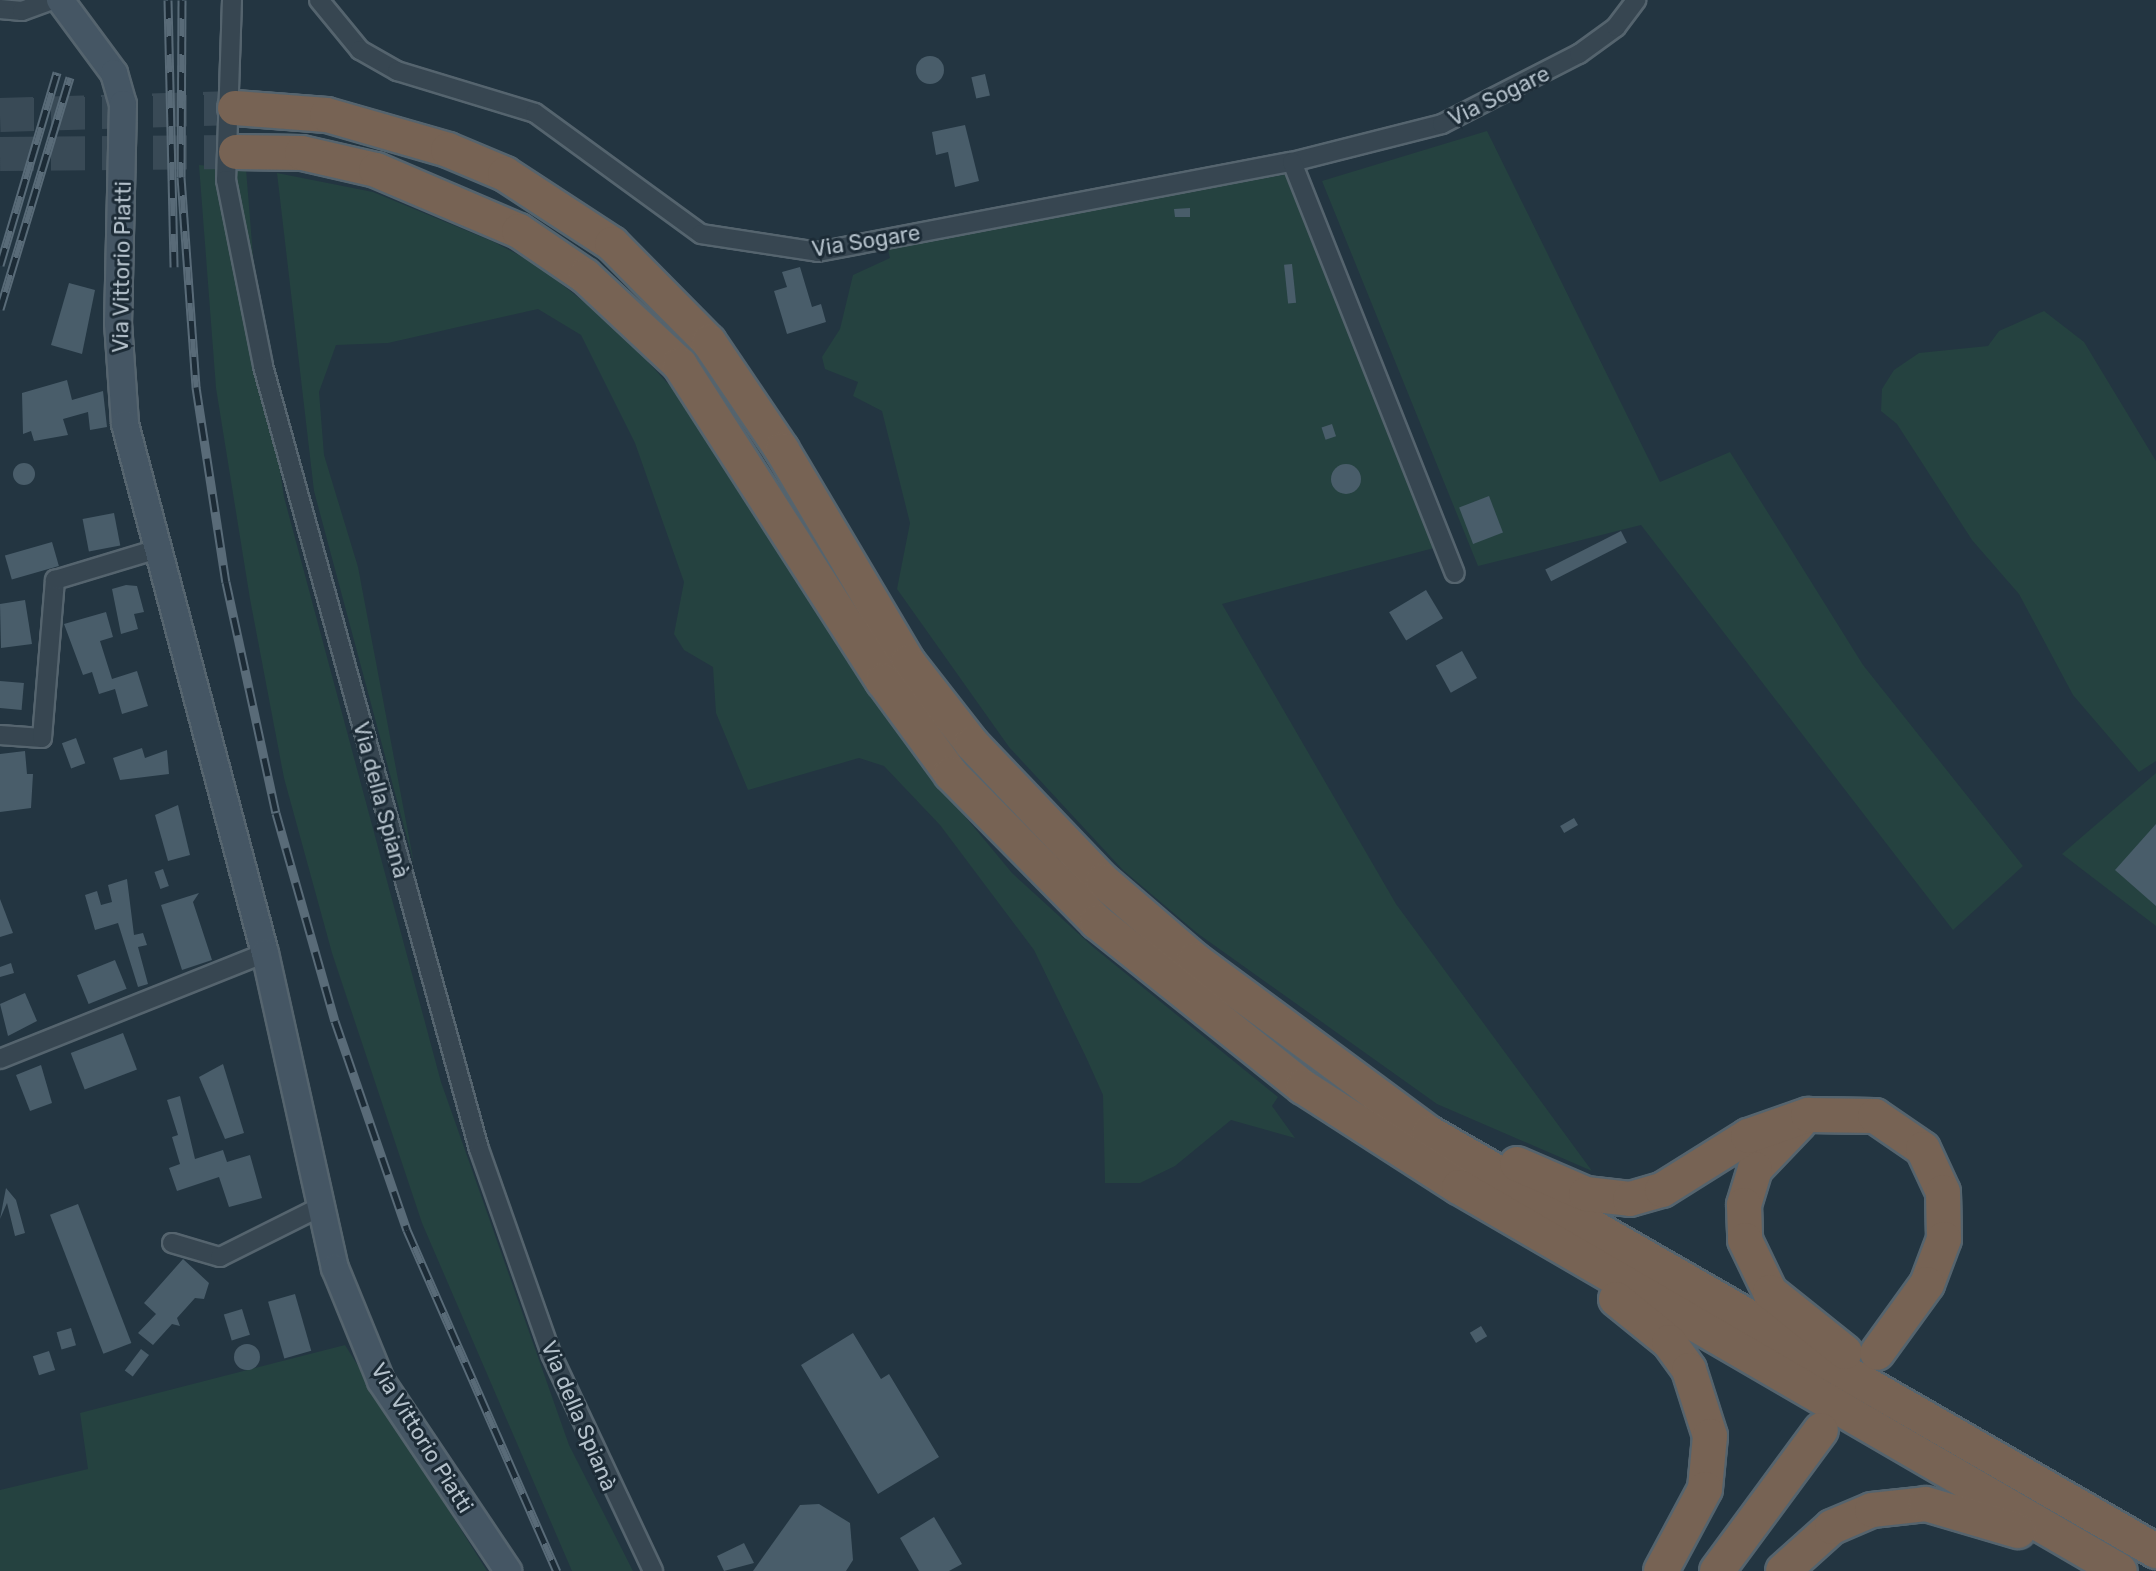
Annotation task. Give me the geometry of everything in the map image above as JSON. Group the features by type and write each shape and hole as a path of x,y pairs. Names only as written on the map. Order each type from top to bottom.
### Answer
{"highway":[{"path":"235,108 327,115 462,156 560,206 660,286 782,450 908,662 972,744 1103,881 1195,960 1429,1133 2156,1551"},
{"path":"236,152 302,153 376,170 519,231 585,276 680,365 883,681 951,774 1097,922 1303,1087 1459,1187 1638,1313 1689,1370 1704,1402 1710,1461 1705,1489 1661,1571"},
{"path":"1195,960 1443,1124 1586,1194 1630,1199 1662,1190 1748,1136 1808,1115 1875,1116 1923,1149 1943,1192 1944,1239 1927,1284 1877,1353"},
{"path":"1808,1115 1755,1169 1744,1205 1752,1263 1770,1292 1814,1333 2088,1511"},
{"path":"1459,1187 2120,1571"},
{"path":"1717,1571 1821,1430"},
{"path":"1783,1571 1832,1527 1872,1510 1926,1504 2012,1528 2096,1571"}],"street":[{"path":"0,9 22,11 52,0"},
{"name":"Via Vittorio Piatti","path":"60,0 114,73 123,104 120,370 125,424 265,953 335,1268 381,1381 508,1571"},
{"name":"Via della Spianà","path":"232,0 226,180 271,394 479,1149 551,1354 653,1571"},
{"name":"Via Sogare","path":"319,0 360,50 397,71 535,113 701,234 747,246 818,252 1292,162 1442,124 1520,90 1616,27 1636,0"},
{"path":"1292,162 1455,573"},
{"path":"0,735 42,738 55,580 158,549"},
{"path":"0,1059 265,953"},
{"path":"172,1243 220,1257 322,1206"}],"green space":[{"path":"1487,131 1660,482 1730,452 1863,665 2023,866 1953,930 1641,525 1478,566 1322,181"},
{"path":"199,165 246,169 260,343 284,497 441,1082 569,1445 633,1571 572,1571 422,1223 332,953 284,778 250,599 216,388"},
{"path":"277,173 373,192 494,242 536,264 617,328 702,421 953,802 1012,873 1093,947 1278,1097 1272,1106 1295,1138 1231,1120 1175,1166 1140,1183 1105,1183 1103,1095 1086,1057 1034,950 940,825 884,766 859,758 748,790 716,713 713,667 684,650 674,634 684,582 635,443 581,335 538,309 388,343 336,345 319,392 324,455 358,567 414,864 314,491"},
{"path":"1288,174 1434,548 1222,604 1396,904 1592,1171 1437,1104 1197,933 1123,870 1009,747 897,589 910,523 882,411 853,396 858,382 825,369 822,357 840,329 853,275 890,258 887,246"},
{"path":"2044,311 2084,342 2156,461 2156,761 2139,772 2073,695 2019,594 1972,540 1897,424 1881,411 1882,389 1894,370 1919,353 1988,346 1999,331"},
{"path":"2156,773 2156,926 2062,854"},
{"path":"345,1345 487,1571 0,1571 0,1490 88,1469 80,1413"}],"building":[{"path":"930,56 940,60 944,70 940,80 930,84 920,80 916,70 920,60"},
{"path":"985,74 990,95 976,99 971,77"},
{"path":"965,125 979,181 955,187 948,152 936,155 932,132"},
{"path":"1190,208 1190,217 1175,217 1174,209"},
{"path":"1292,264 1296,303 1288,304 1284,265"},
{"path":"800,267 812,307 821,304 826,322 787,334 774,291 787,287 782,272"},
{"path":"69,283 95,290 82,354 51,345"},
{"path":"67,380 72,400 103,391 107,427 90,430 88,412 63,419 68,435 34,441 31,431 23,434 22,393"},
{"path":"1332,424 1336,436 1326,440 1322,427"},
{"path":"24,463 32,466 35,474 32,482 24,485 16,482 13,474 16,466"},
{"path":"1346,464 1356,469 1361,479 1356,489 1346,494 1336,489 1331,479 1336,469"},
{"path":"1489,496 1503,532 1473,544 1459,507"},
{"path":"114,513 120,545 89,551 83,519"},
{"path":"1621,531 1627,543 1551,581 1545,570"},
{"path":"52,542 59,566 12,580 5,556"},
{"path":"137,586 144,612 134,614 138,629 121,634 112,589"},
{"path":"1426,590 1443,618 1406,640 1389,612"},
{"path":"25,600 32,644 1,648 0,604"},
{"path":"106,612 113,637 100,641 112,679 137,671 148,706 122,714 115,689 99,694 92,672 83,675 64,624"},
{"path":"1462,651 1477,678 1451,693 1436,666"},
{"path":"0,681 24,683 22,710 0,708"},
{"path":"76,738 85,763 71,769 62,743"},
{"path":"142,748 145,758 167,750 169,774 120,780 113,758"},
{"path":"25,751 27,774 33,774 31,808 0,812 0,754"},
{"path":"178,805 190,855 168,861 155,815"},
{"path":"1574,818 1578,825 1564,833 1560,826"},
{"path":"2156,824 2156,906 2115,870"},
{"path":"163,869 169,886 160,889 154,872"},
{"path":"127,879 134,935 143,933 147,945 138,947 148,984 138,987 118,923 95,930 85,895 97,891 101,905 112,902 108,885"},
{"path":"199,893 193,902 212,960 182,970 161,905"},
{"path":"0,899 13,933 0,937"},
{"path":"115,960 127,989 89,1004 77,975"},
{"path":"11,963 14,973 0,977 0,967"},
{"path":"25,993 37,1021 8,1036 0,1004"},
{"path":"123,1033 137,1069 85,1089 71,1053"},
{"path":"223,1064 244,1133 225,1139 199,1077"},
{"path":"41,1065 52,1103 30,1111 16,1075"},
{"path":"180,1096 195,1159 223,1150 227,1162 250,1155 262,1198 229,1207 219,1177 177,1191 169,1168 180,1164 172,1137 178,1135 167,1100"},
{"path":"6,1188 16,1200 25,1233 15,1236 7,1203 0,1219"},
{"path":"78,1204 131,1343 103,1354 50,1215"},
{"path":"183,1259 209,1283 204,1299 195,1298 177,1318 180,1326 172,1324 153,1345 138,1333 156,1314 144,1303"},
{"path":"295,1294 311,1351 284,1358 268,1302"},
{"path":"242,1309 250,1335 232,1340 224,1315"},
{"path":"1481,1326 1487,1336 1476,1343 1470,1333"},
{"path":"71,1328 76,1345 62,1349 57,1332"},
{"path":"853,1333 881,1379 889,1374 939,1457 878,1494 801,1365"},
{"path":"247,1344 256,1348 260,1357 256,1366 247,1370 238,1366 234,1357 238,1348"},
{"path":"141,1349 149,1355 133,1377 125,1371"},
{"path":"49,1351 55,1370 39,1375 33,1356"},
{"path":"819,1504 850,1523 853,1560 846,1571 753,1571 800,1505"},
{"path":"934,1517 962,1564 949,1571 919,1571 900,1538"},
{"path":"744,1543 754,1563 724,1571 717,1556"}],"tunnel":[{"path":"0,115 235,108"},
{"path":"0,154 236,152"}],"railway":[{"path":"168,0 174,267"},
{"path":"182,0 181,177 196,387 226,582 276,813 335,1021 407,1230 557,1571"},
{"path":"0,265 57,72"},
{"path":"0,309 70,77"}]}
